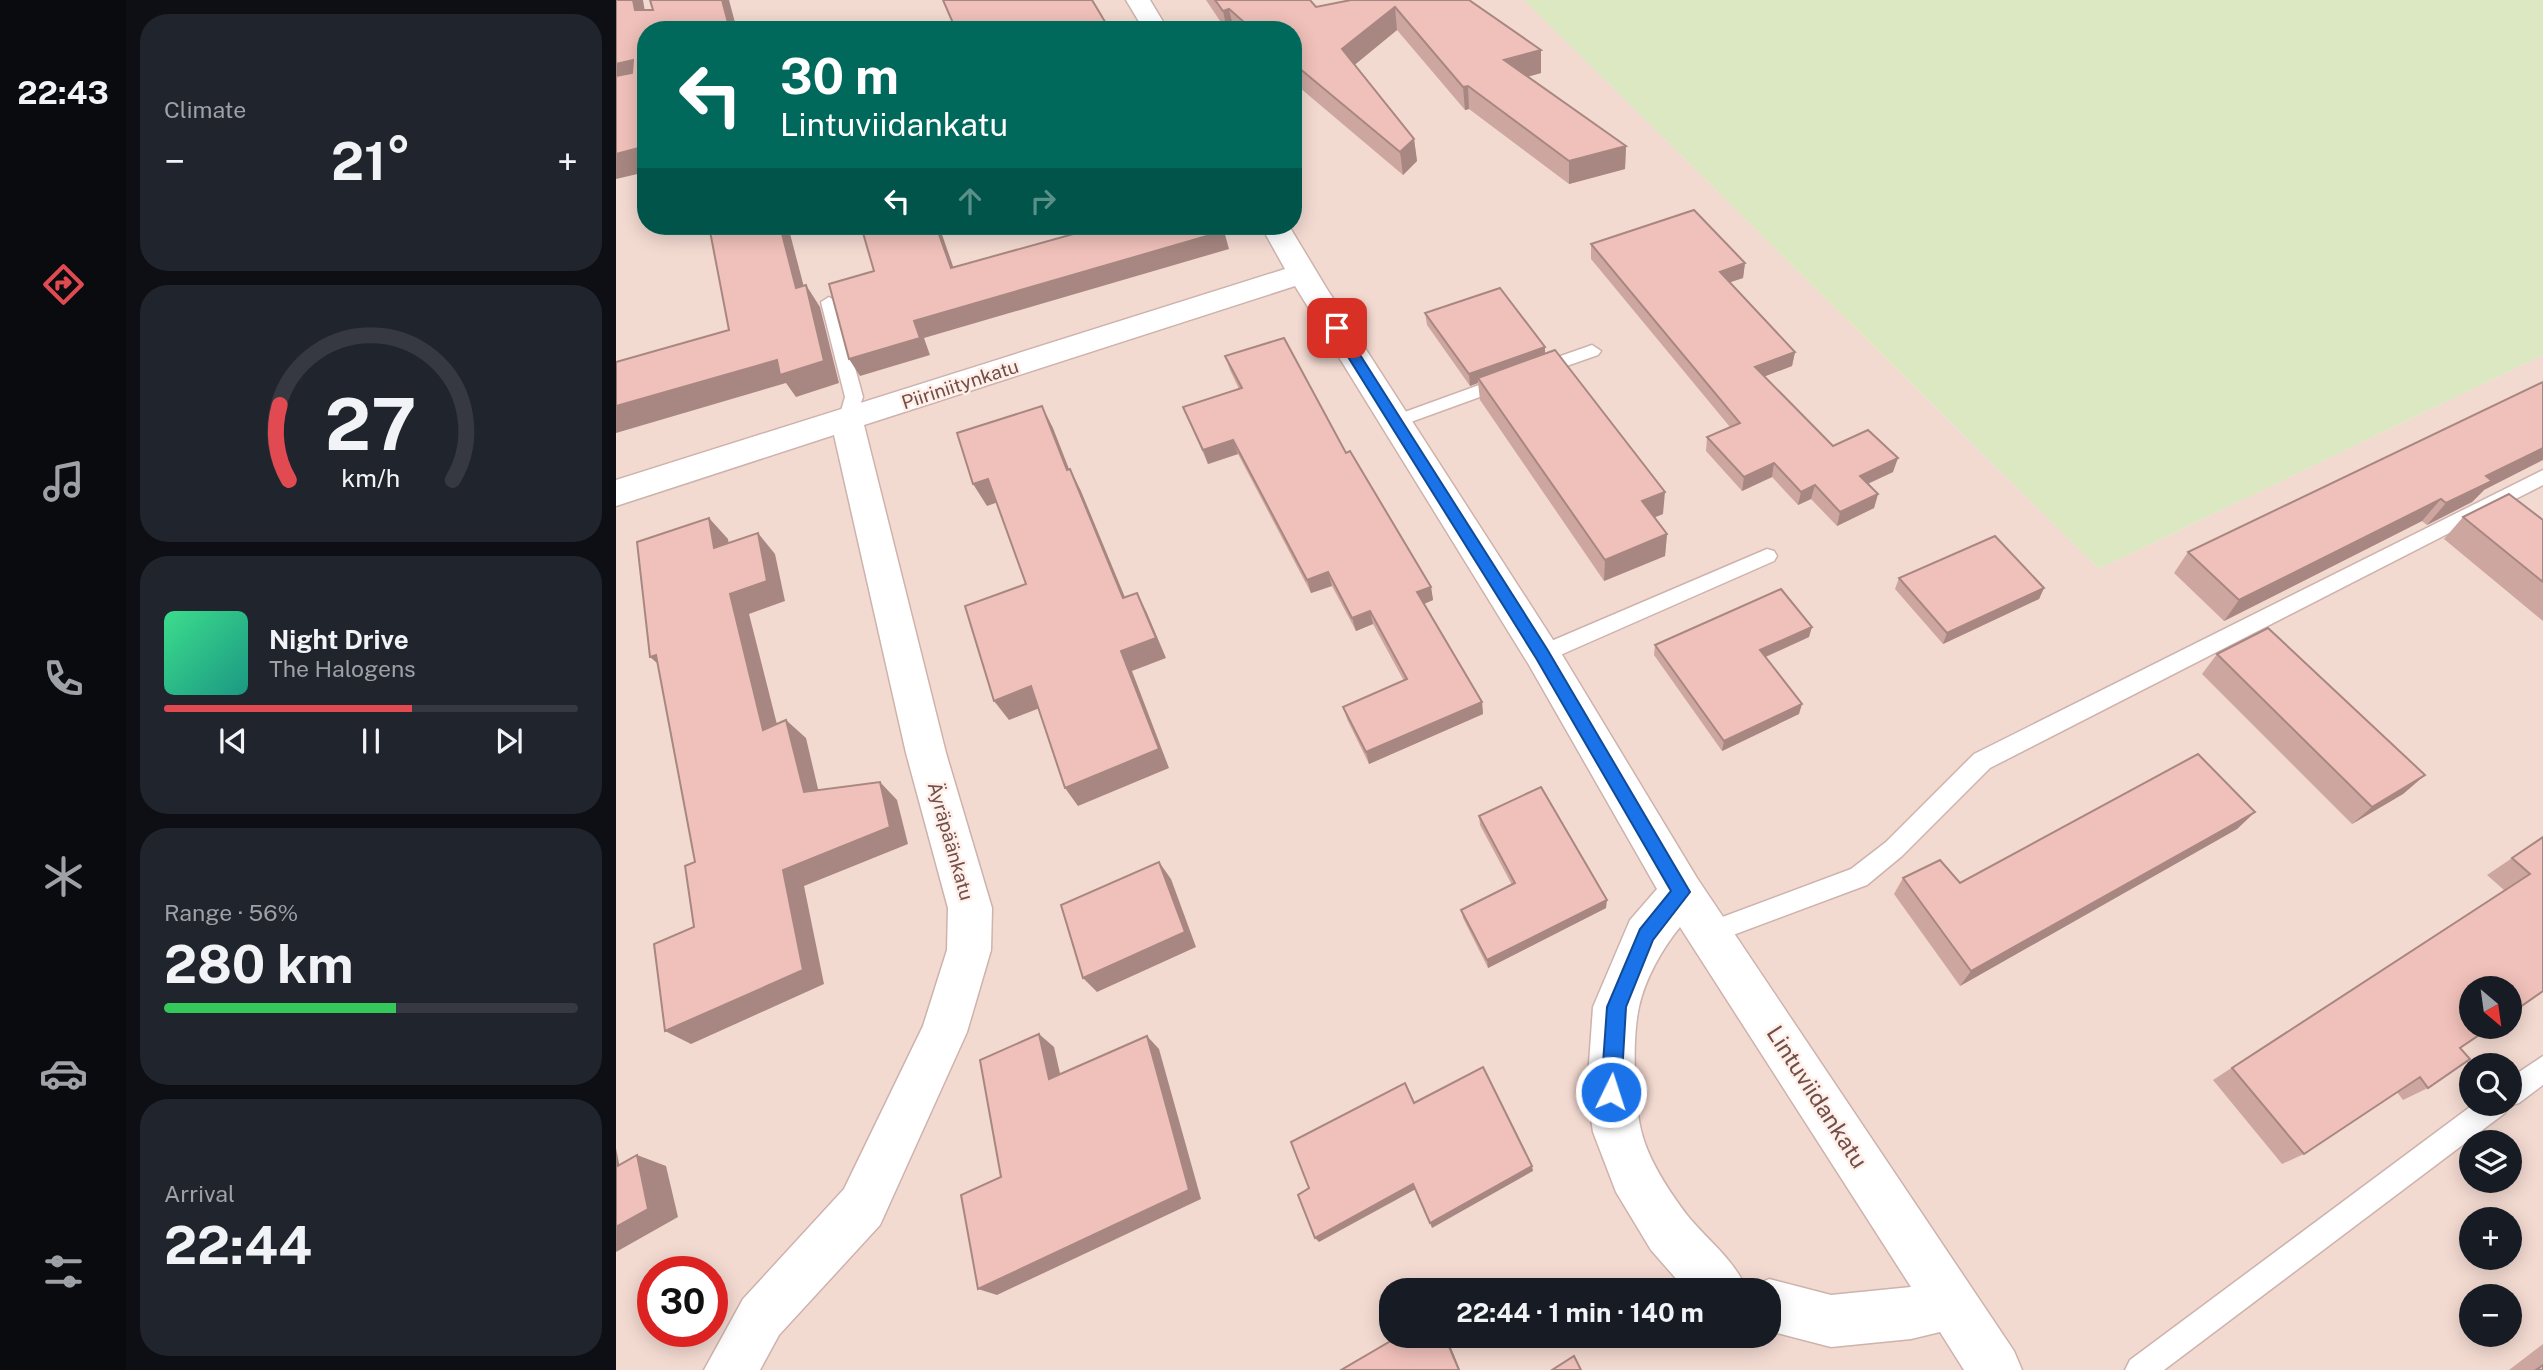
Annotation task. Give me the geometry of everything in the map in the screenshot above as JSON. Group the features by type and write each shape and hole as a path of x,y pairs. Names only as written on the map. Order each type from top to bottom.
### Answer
{"street":[{"path":"1138,0 1151,21"},
{"name":"Lintuviidankatu","path":"1280,235 1542,654 1682,892 1995,1370"},
{"name":"Piiriniitynkatu","path":"616,493 1303,273"},
{"name":"Äyräpäänkatu","path":"731,1370 761,1317 862,1207 944,1032 969,950 970,908 926,752 847,421"},
{"path":"1682,892 1646,935 1616,1007 1611,1092 1617,1132 1633,1175 1669,1232 1710,1278"},
{"path":"1781,1308 1831,1321 1911,1314 1951,1303"}],"lane":[{"path":"829,302 855,397 847,421"},
{"path":"1397,421 1592,351"},
{"path":"1709,933 1859,877 1894,849 1982,761 2543,477"},
{"path":"1542,654 1767,556"},
{"path":"2522,1085 2543,1069"},
{"path":"2140,1370 2480,1116"}],"shaded area":[{"path":"616,0 1524,0 2099,569 2543,355 2543,1370 616,1370"}],"green space":[{"path":"1524,0 2543,0 2543,355 2099,569"}],"building":[{"path":"616,0 633,0 635,10 653,10 650,0 722,0 728,21 637,21 637,148 616,154 616,76 632,73 633,60 616,64"},
{"path":"943,0 1092,0 1105,21 952,21"},
{"path":"1215,0 1310,0 1316,7 1351,0 1469,0 1541,50 1504,60 1626,146 1569,161 1468,86 1463,87 1395,7 1342,49 1414,139 1400,152 1302,70 1302,21 1243,21 1229,9 1223,11"},
{"path":"1694,210 1745,263 1720,272 1795,352 1755,367 1833,446 1868,430 1898,458 1860,476 1878,494 1840,512 1815,485 1801,492 1774,463 1744,477 1707,437 1740,423 1591,244"},
{"path":"711,235 782,235 796,288 806,285 824,361 780,375 777,360 616,406 616,362 729,330"},
{"path":"864,235 939,235 951,268 1070,235 1210,235 914,321 920,338 849,359 829,284 874,271"},
{"path":"1500,288 1545,347 1469,374 1425,313"},
{"path":"1284,338 1346,453 1350,451 1431,587 1417,592 1482,702 1366,752 1343,707 1407,679 1370,611 1352,618 1328,572 1307,580 1233,440 1203,450 1183,407 1242,388 1225,356"},
{"path":"1555,350 1665,492 1642,501 1667,534 1605,560 1478,378"},
{"path":"2543,382 2543,448 2486,476 2492,481 2446,503 2441,499 2239,600 2188,552"},
{"path":"1042,406 1123,598 1137,593 1156,638 1121,651 1159,749 1065,788 1031,686 994,701 965,606 1026,584 988,479 973,484 957,433"},
{"path":"2509,494 2543,520 2543,582 2463,517"},
{"path":"709,518 714,548 758,533 767,581 730,594 763,730 786,720 804,792 880,782 890,827 783,870 803,970 665,1031 654,944 694,927 685,866 695,862 656,655 650,657 637,542"},
{"path":"1995,536 2044,588 1947,633 1899,578"},
{"path":"1781,589 1812,627 1760,650 1802,704 1724,741 1655,645"},
{"path":"2268,628 2425,775 2372,807 2217,654"},
{"path":"2198,754 2255,812 1971,971 1903,878 1940,860 1960,883"},
{"path":"1541,787 1607,900 1487,960 1461,910 1515,883 1479,816"},
{"path":"2543,837 2543,991 2522,1006 2522,976 2459,976 2459,1040 2472,1040 2460,1048 2465,1053 2459,1053 2459,1067 2428,1088 2420,1077 2304,1154 2232,1068 2530,874 2512,858"},
{"path":"1159,862 1185,932 1083,978 1061,905"},
{"path":"1039,1034 1049,1079 1147,1036 1189,1190 978,1289 961,1195 1001,1177 980,1060"},
{"path":"1483,1067 1532,1166 1430,1223 1413,1184 1315,1238 1298,1195 1309,1188 1291,1142 1405,1083 1414,1103"},
{"path":"637,1155 648,1209 616,1227 616,1167"},
{"path":"1379,1348 1450,1348 1459,1370 1341,1370"},
{"path":"1574,1356 1581,1370 1552,1370"}],"route":[{"path":"1337,328 1542,654 1682,892 1646,935 1616,1007 1611,1092"}]}
